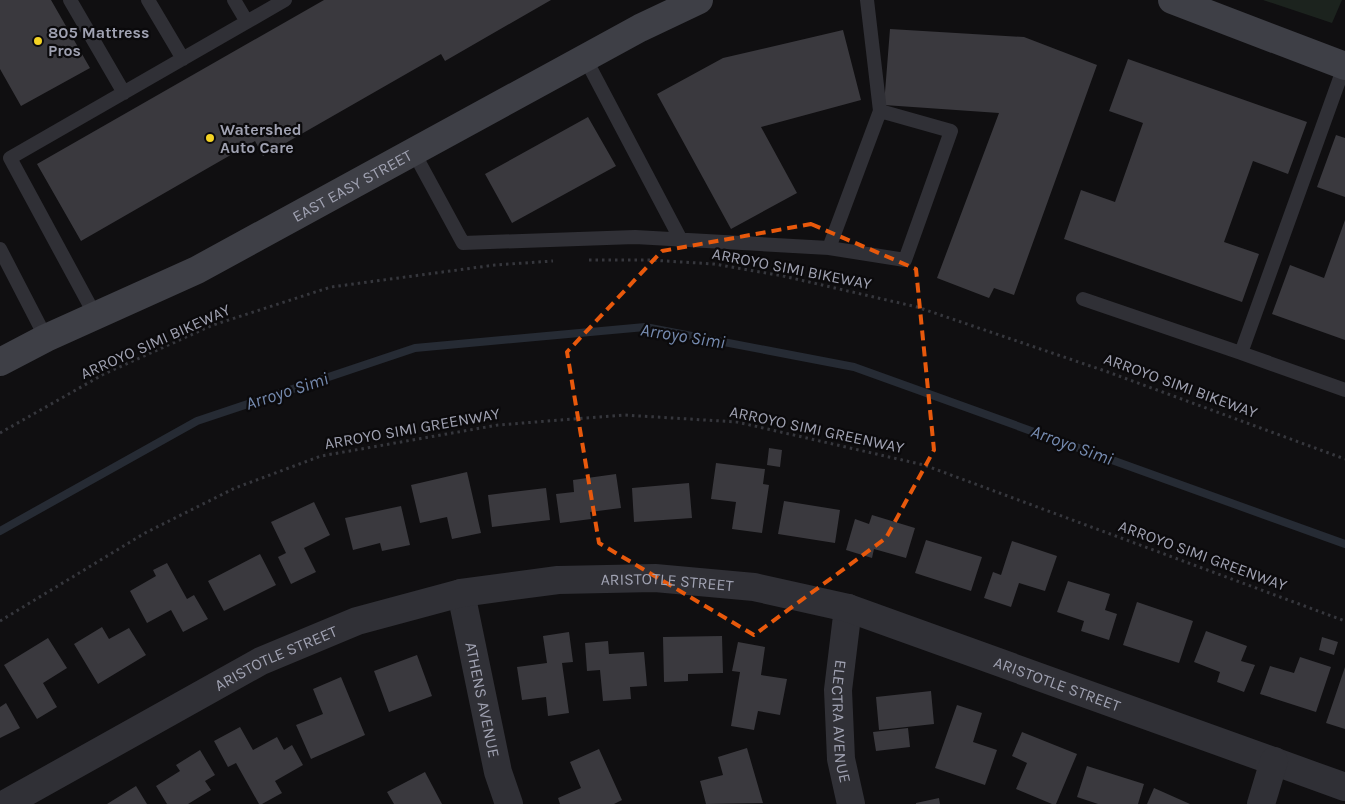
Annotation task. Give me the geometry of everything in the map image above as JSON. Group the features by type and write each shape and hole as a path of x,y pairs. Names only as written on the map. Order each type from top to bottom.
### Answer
{"street":[{"name":"EAST EASY STREET","path":"0,362 94,315 197,270 584,58 640,28 699,0"},
{"path":"1172,0 1345,66"},
{"name":"ARISTOTLE STREET","path":"5,804 261,661 357,621 461,593 558,580 655,578 754,587 848,608 1345,787"},
{"name":"ATHENS AVENUE","path":"461,593 498,772 509,804"},
{"name":"ELECTRA AVENUE","path":"848,608 838,690 841,759 851,804"},
{"path":"1261,804 1274,761"}],"lane":[{"path":"70,0 124,93"},
{"path":"148,0 183,59"},
{"path":"234,0 247,22"},
{"path":"94,315 10,158 285,0"},
{"path":"829,248 880,111 867,0"},
{"path":"584,58 681,240"},
{"path":"1241,353 1345,66"},
{"path":"414,151 463,243 635,237 829,248 905,260 951,131 880,111"},
{"path":"2,256 46,338"},
{"path":"1083,299 1345,390"}],"path":[{"name":"ARROYO SIMI BIKEWAY","path":"580,260 649,260 714,264 784,276 916,307 1108,372 1345,459"},
{"name":"ARROYO SIMI BIKEWAY","path":"0,433 104,374 204,330 331,287 495,266 560,261"},
{"name":"ARROYO SIMI GREENWAY","path":"0,621 144,533 235,488 321,456 498,425 624,415 737,422 924,465 1345,621"}],"highlighted area":[{"path":"811,224 916,269 934,450 886,538 754,635 599,543 567,352 662,251"}],"shaded area":[{"path":"1263,0 1342,0 1332,23"}],"building":[{"path":"0,0 51,0 90,68 21,106 0,69"},
{"path":"324,0 551,0 445,61 441,54 263,156 255,141 81,241 37,164"},
{"path":"890,29 1024,37 1097,65 1014,295 994,288 989,298 937,278 999,113 884,105"},
{"path":"843,30 861,100 761,127 797,193 731,229 657,94 723,58"},
{"path":"1128,59 1307,122 1288,174 1253,161 1224,242 1259,254 1242,302 1064,239 1081,190 1115,202 1143,123 1109,111"},
{"path":"588,117 616,166 512,223 485,174"},
{"path":"1336,135 1345,138 1345,197 1317,187"},
{"path":"1345,220 1345,340 1272,314 1290,265 1324,278"},
{"path":"769,448 782,450 780,467 767,465"},
{"path":"716,463 765,469 763,484 769,485 762,533 732,529 736,502 711,499"},
{"path":"467,472 481,533 452,539 447,517 420,523 411,485"},
{"path":"616,474 621,508 590,512 591,519 560,523 556,494 574,492 573,480"},
{"path":"689,483 692,518 634,522 632,488"},
{"path":"546,488 550,520 492,527 488,495"},
{"path":"784,501 840,510 835,543 778,534"},
{"path":"314,502 330,535 304,548 316,572 291,584 278,557 286,553 271,522"},
{"path":"401,506 410,545 382,551 380,543 353,550 345,518"},
{"path":"872,515 915,528 906,558 874,549 872,558 846,550 855,519 869,524"},
{"path":"926,540 982,557 971,591 915,573"},
{"path":"1012,541 1057,556 1045,591 1019,583 1011,607 984,598 993,572 1001,575"},
{"path":"260,554 276,585 224,611 208,581"},
{"path":"167,563 187,599 194,595 208,619 183,632 171,610 147,623 130,591 156,576 153,570"},
{"path":"1068,581 1110,594 1105,610 1117,614 1109,640 1081,631 1084,621 1057,612"},
{"path":"1137,602 1193,621 1179,663 1123,645"},
{"path":"102,627 109,639 129,628 146,655 98,684 74,644"},
{"path":"1206,631 1247,646 1241,661 1255,665 1244,692 1217,682 1220,672 1194,662"},
{"path":"569,632 573,662 562,663 569,713 548,716 546,697 522,700 517,667 547,663 543,636"},
{"path":"722,636 723,673 688,674 688,681 664,682 663,637"},
{"path":"1322,637 1338,642 1334,655 1319,650"},
{"path":"48,638 67,668 43,683 57,707 37,719 4,665"},
{"path":"608,641 609,654 644,652 647,686 630,687 631,699 603,701 600,670 587,671 585,643"},
{"path":"738,642 765,647 761,675 787,679 780,715 758,711 754,730 731,726 740,672 732,671"},
{"path":"417,655 432,696 389,712 374,671"},
{"path":"1300,657 1331,667 1316,712 1260,694 1270,666 1294,673"},
{"path":"1345,667 1345,729 1326,723"},
{"path":"341,677 365,735 311,759 296,725 323,714 313,689"},
{"path":"931,691 934,724 879,730 876,697"},
{"path":"6,703 20,728 0,738 0,707"},
{"path":"957,705 982,713 973,742 997,750 985,785 935,768"},
{"path":"240,727 253,750 277,737 284,750 292,745 303,765 275,781 282,793 262,804 259,804 236,763 228,767 214,741"},
{"path":"908,728 910,747 876,751 873,732"},
{"path":"1022,732 1077,754 1056,804 1016,789 1027,763 1012,756"},
{"path":"747,748 763,803 706,804 700,781 723,775 718,757"},
{"path":"599,749 622,800 614,804 560,804 558,798 581,788 570,762"},
{"path":"200,750 215,775 205,781 211,790 188,804 167,804 156,786 180,771 176,765"},
{"path":"1087,766 1144,784 1138,804 1098,804 1077,797"},
{"path":"425,772 442,804 394,804 387,792"},
{"path":"136,786 147,804 107,804"},
{"path":"1154,788 1190,804 1147,804"},
{"path":"939,798 940,804 916,804 916,803"}],"waterway":[{"name":"Arroyo Simi","path":"0,531 197,421 415,348 645,327 854,367 1345,544"}],"place":[{"name":"805 Mattress Pros","path":"38,41"},
{"name":"Watershed Auto Care","path":"210,138"}]}
